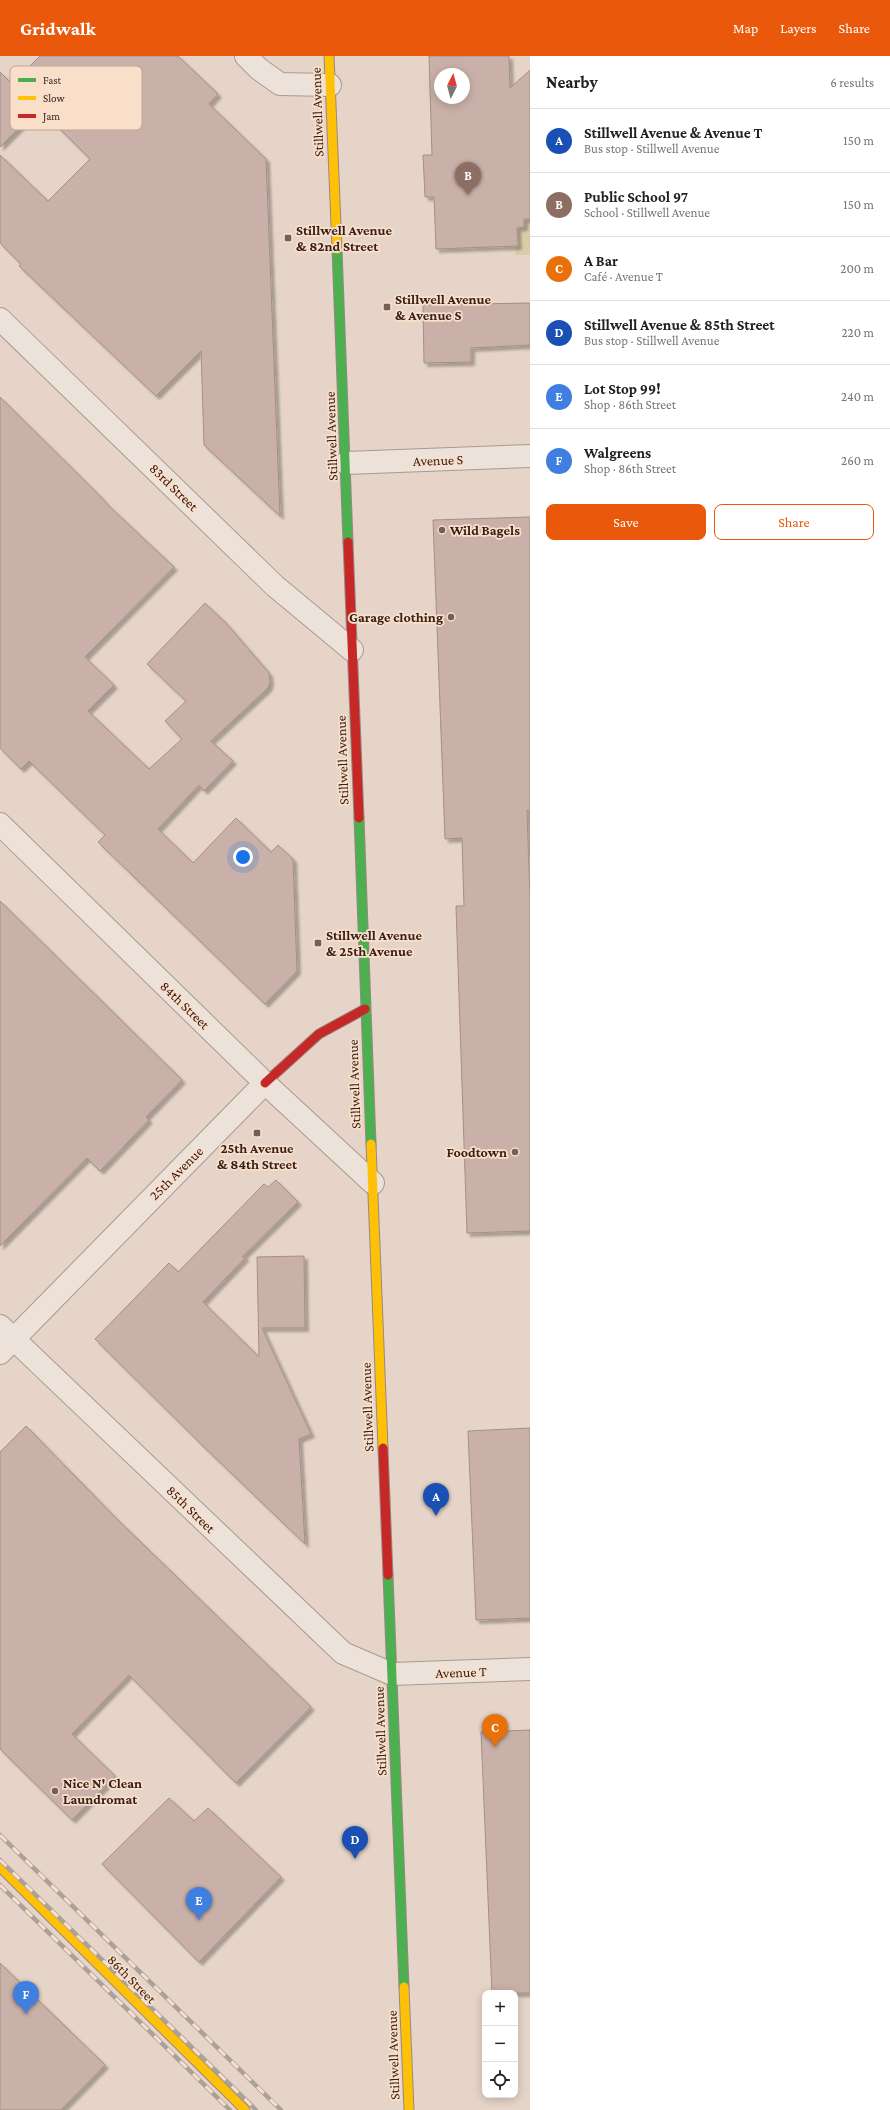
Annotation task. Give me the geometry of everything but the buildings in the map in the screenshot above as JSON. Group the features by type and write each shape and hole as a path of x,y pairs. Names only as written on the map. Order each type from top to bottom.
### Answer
{"main road":[{"name":"Stillwell Avenue","path":"329,56 409,2110"},
{"name":"25th Avenue","path":"265,1083 319,1034 365,1009"},
{"name":"86th Street","path":"0,1867 245,2110"}],"street":[{"path":"246,56 259,69 280,84 330,85"},
{"name":"83rd Street","path":"0,319 275,586 352,650"},
{"name":"Avenue S","path":"346,463 530,456"},
{"name":"84th Street","path":"0,824 265,1083 373,1183"},
{"name":"25th Avenue","path":"4,1339 265,1083"},
{"name":"85th Street","path":"4,1339 343,1654 392,1674"},
{"name":"Avenue T","path":"392,1674 530,1669"}],"shaded area":[{"path":"530,206 530,255 515,255 517,228"}],"railway":[{"path":"0,1835 281,2110"},
{"path":"0,1860 256,2110"},
{"path":"0,1885 230,2110"}],"traffic: fast":[{"path":"337,249 348,542"},
{"path":"359,818 371,1144"},
{"path":"388,1575 404,1987"}],"traffic: slow":[{"path":"329,56 337,249"},
{"path":"371,1144 383,1448"},
{"path":"0,1867 245,2110"},
{"path":"404,1987 409,2110"}],"traffic: jam":[{"path":"348,542 359,818"},
{"path":"265,1083 319,1034 365,1009"},
{"path":"383,1448 388,1575"}],"place":[{"name":"Public School 97","path":"468,195"},
{"name":"Stillwell Avenue & 82nd Street","path":"288,238"},
{"name":"Stillwell Avenue & Avenue S","path":"387,307"},
{"name":"Wild Bagels","path":"442,530"},
{"name":"Garage clothing","path":"451,617"},
{"name":"Stillwell Avenue & 25th Avenue","path":"318,943"},
{"name":"25th Avenue & 84th Street","path":"257,1133"},
{"name":"Foodtown","path":"515,1152"},
{"name":"Stillwell Avenue & Avenue T","path":"436,1516"},
{"name":"A Bar","path":"495,1747"},
{"name":"Nice N' Clean Laundromat","path":"55,1791"},
{"name":"Stillwell Avenue & 85th Street","path":"355,1859"},
{"name":"Lot Stop 99!","path":"199,1920"},
{"name":"Walgreens","path":"26,2014"}]}
